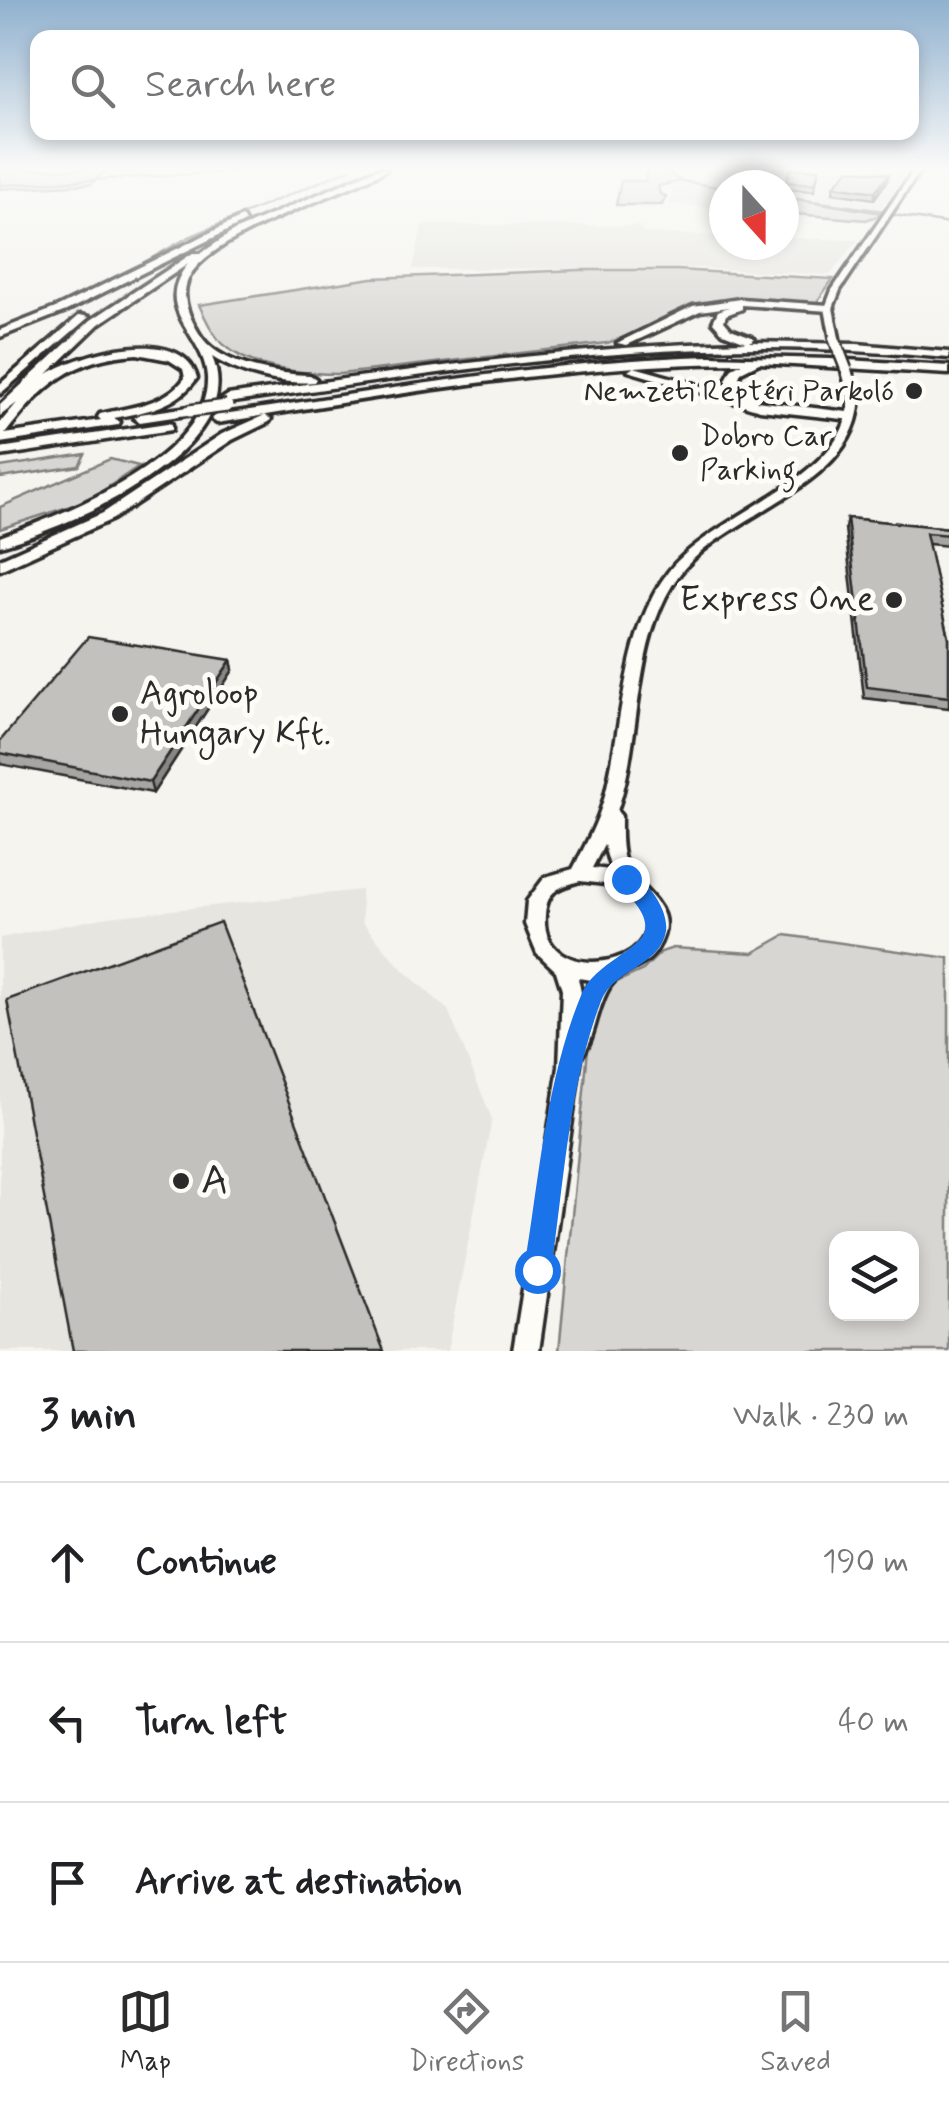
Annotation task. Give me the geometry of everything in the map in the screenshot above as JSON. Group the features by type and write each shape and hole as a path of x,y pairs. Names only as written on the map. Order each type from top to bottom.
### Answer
{"highway":[{"path":"0,334 52,314 213,232"},
{"path":"0,390 72,326 133,282 224,232"},
{"path":"0,542 48,526 117,492 161,463 184,441 206,412 213,376 180,301 183,280 202,256 237,233"},
{"path":"0,412 60,352 108,312 237,233"},
{"path":"0,375 64,320 140,270"},
{"path":"224,409 368,378 580,350 640,337 666,320 698,308 740,302 829,309"},
{"path":"812,307 733,308 719,316 720,326 732,334 782,344 949,362"},
{"path":"197,338 224,360 265,374 323,380 368,378"},
{"path":"580,350 782,344"},
{"path":"146,352 176,358 188,367 190,381 177,394 146,407 6,440 40,385 83,360 146,352"},
{"path":"6,440 498,371 626,358 794,354 949,362"},
{"path":"779,360 742,367 733,374 733,383 744,394 766,402 852,417"},
{"path":"0,565 116,511 249,425 299,409 568,369 674,361 949,362"},
{"path":"568,369 646,373 747,404 852,417"},
{"path":"104,417 344,400"}],"main road":[{"path":"526,1351 570,1067 572,990 564,965 536,935 532,908 540,894 580,872 602,837 655,610 673,574 714,534 817,466 844,439 852,417 846,369 834,338 829,309 874,232"},
{"path":"570,1067 592,994 608,972 649,947 656,930 653,909 616,862 611,806"},
{"path":"580,872 626,879"},
{"path":"564,965 586,972 608,972"}],"shaded area":[{"path":"421,232 709,235 709,260 799,260 799,238 858,240 830,275 696,268 413,269"},
{"path":"677,270 833,279 816,303 707,303 681,310 607,343 340,374 295,371 249,360 220,341 199,305 372,278"},
{"path":"85,454 79,466 0,478 0,467"},
{"path":"110,459 139,466 89,500 0,529 0,507"},
{"path":"361,890 362,922 402,969 448,1010 492,1119 447,1351 0,1351 0,938 108,917"},
{"path":"785,935 949,958 949,1351 559,1351 590,1028 608,986 643,970 661,952 673,948 753,953"}],"building":[{"name":"Express One","path":"847,518 949,528 949,535 926,533 949,638 949,697 867,687"},
{"name":"Agroloop Hungary Kft.","path":"88,637 231,660 150,782 0,753 0,741"},
{"name":"A","path":"220,922 384,1351 73,1351 7,1000"}],"waterway":[{"path":"106,284 201,232"}],"place":[{"name":"Nemzeti Reptéri Parkoló","path":"914,391"},
{"name":"Dobro Car Parking","path":"680,453"},
{"name":"Express One","path":"894,600"},
{"name":"Agroloop Hungary Kft.","path":"120,714"},
{"name":"A","path":"181,1181"}],"route":[{"path":"537,1270 570,1067 592,994 608,972 631,962 649,947 656,930 653,909 626,879"}]}
